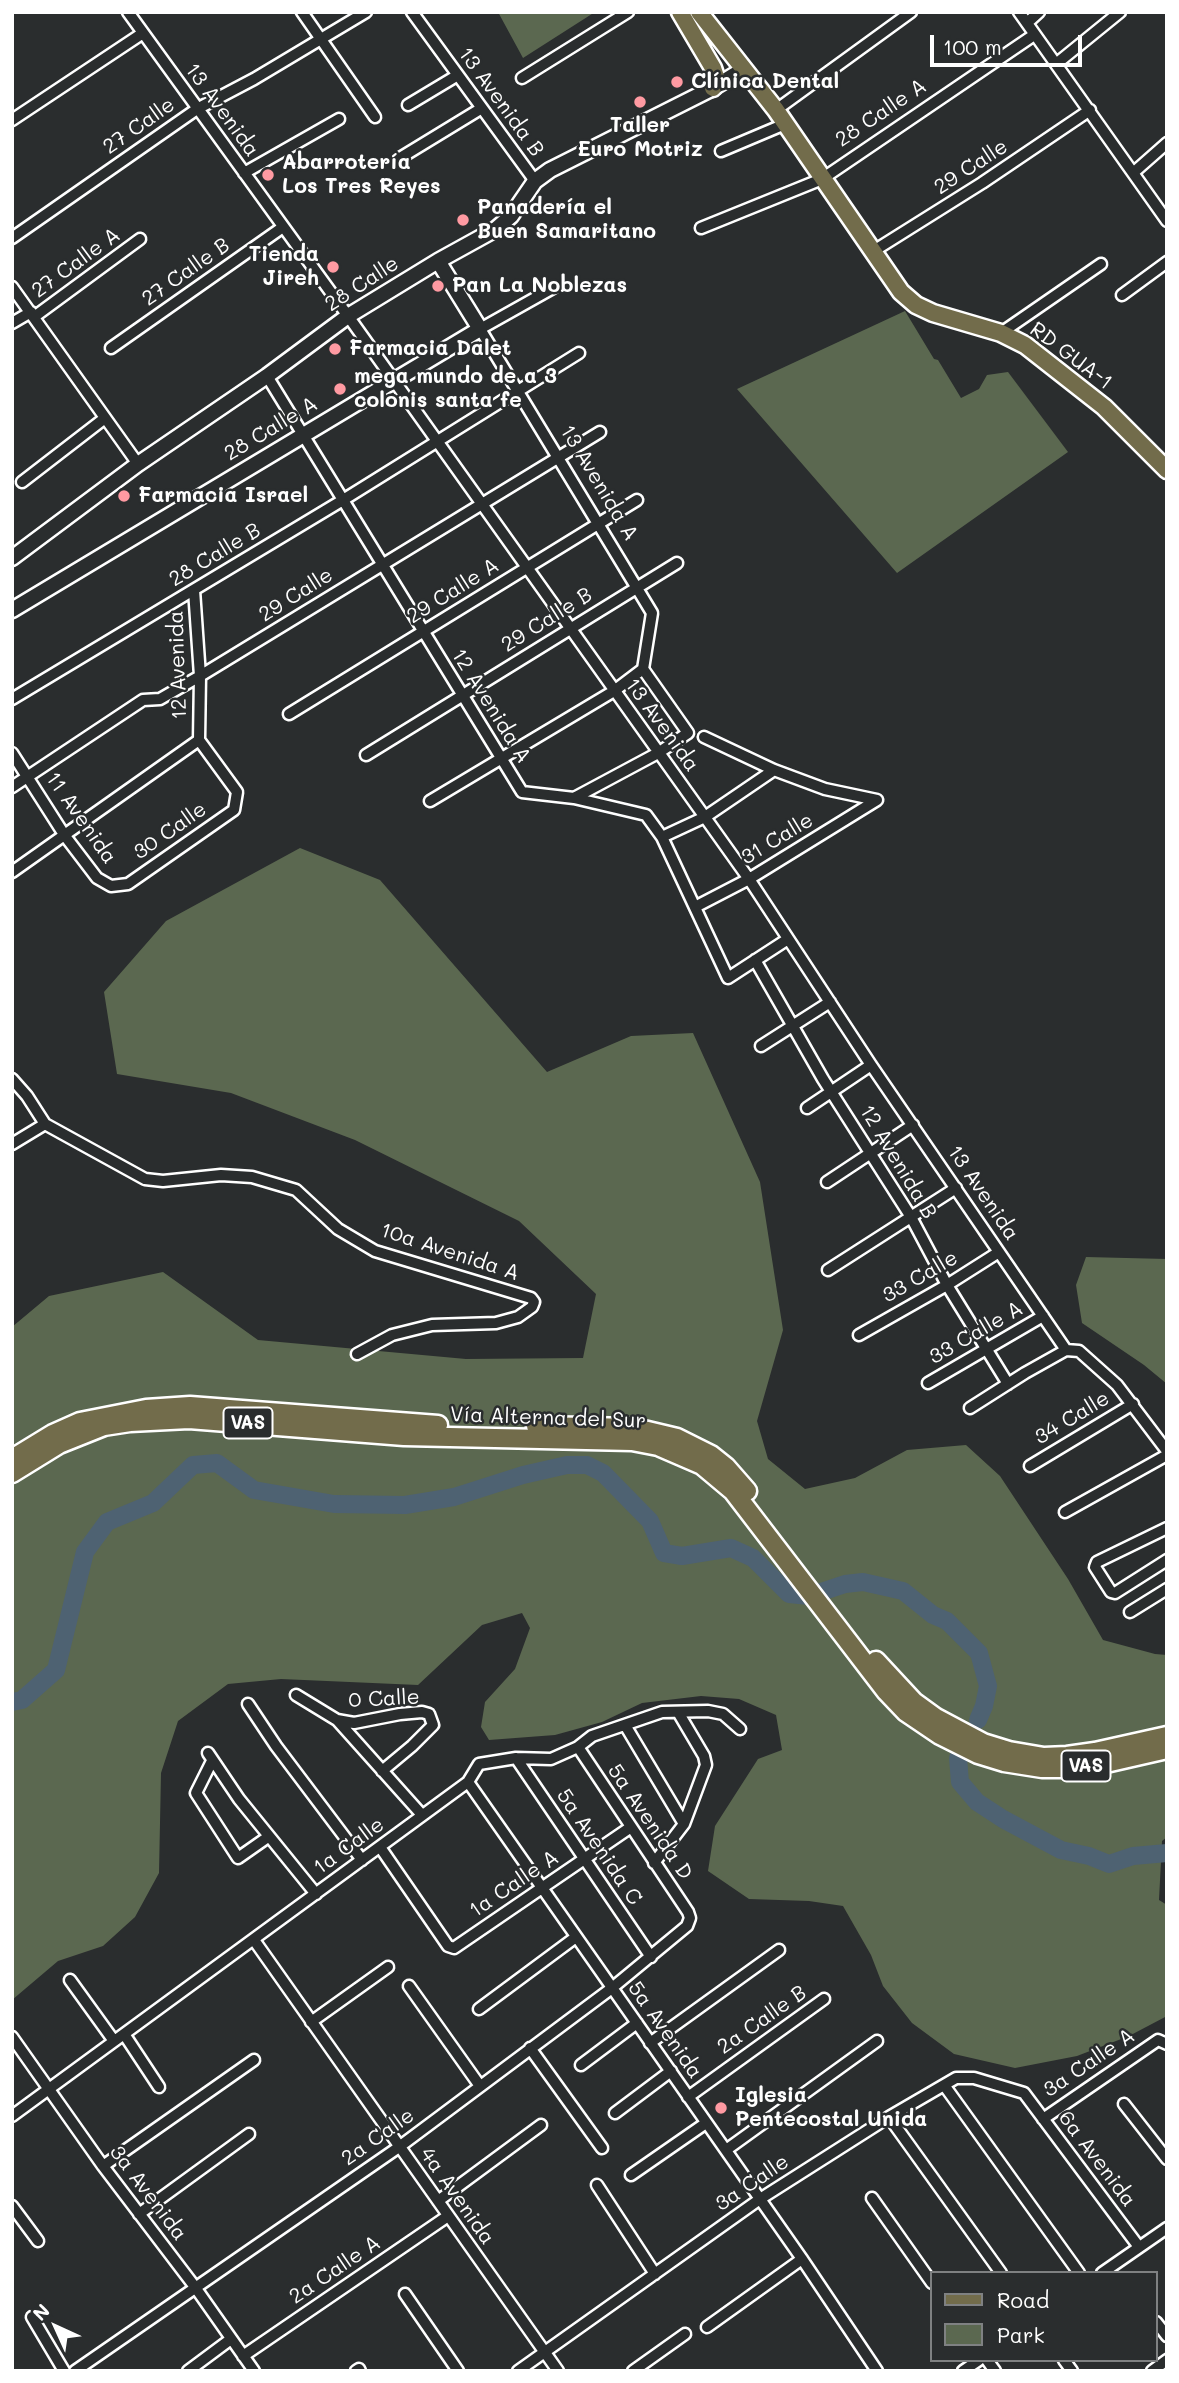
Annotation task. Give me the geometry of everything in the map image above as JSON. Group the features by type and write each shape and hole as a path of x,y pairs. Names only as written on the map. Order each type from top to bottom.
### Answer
{"highway":[{"name":"Vía Alterna del Sur","path":"12,1459 52,1434 80,1422 145,1409 190,1406 496,1431 583,1433 658,1446 702,1465 737,1488 831,1610 896,1684 933,1723 978,1754 1006,1757 1067,1756 1167,1736"},
{"name":"Vía Alterna del Sur","path":"12,1473 59,1444 104,1426 130,1422 188,1419 404,1436 496,1431"},
{"name":"Vía Alterna del Sur","path":"1006,1757 1042,1768 1069,1768 1097,1765 1167,1749"}],"main road":[{"path":"680,12 713,68 716,77 713,88"},
{"name":"RD GUA-1","path":"699,12 780,117 901,292 916,305 933,313 1001,333 1025,345 1104,407 1167,470"},
{"name":"28 Calle","path":"12,558 138,464 267,376 348,316 506,222 535,181 550,170 713,88 744,69"},
{"name":"13 Avenida A","path":"438,261 480,329"},
{"name":"28 Calle A","path":"12,610 480,329"}],"street":[{"name":"13 Avenida","path":"128,12 749,879 871,1065 1066,1350 1079,1351 1117,1385 1167,1453"},
{"path":"302,12 375,117"},
{"name":"27 Calle","path":"12,238 197,109 254,79 366,12"},
{"name":"13 Avenida B","path":"412,12 535,181"},
{"path":"522,78 628,12"},
{"path":"721,151 780,117 911,12"},
{"path":"1019,12 1167,220"},
{"path":"1027,23 1039,12"},
{"path":"1056,64 1120,12"},
{"path":"12,120 143,33"},
{"name":"28 Calle A","path":"701,228 822,179 1034,35"},
{"path":"408,105 458,75"},
{"path":"400,158 482,108"},
{"name":"29 Calle","path":"872,252 982,183 1090,110"},
{"path":"244,173 339,119"},
{"path":"1133,173 1167,143"},
{"name":"27 Calle B","path":"111,348 283,227"},
{"name":"27 Calle A","path":"12,323 32,315 140,239"},
{"path":"1122,295 1167,262"},
{"path":"1001,333 1101,264"},
{"path":"12,287 138,464"},
{"name":"28 Calle A","path":"480,329 553,288"},
{"name":"13 Avenida A","path":"480,329 652,613 643,670"},
{"name":"28 Calle B","path":"12,699 343,500 579,353"},
{"name":"12 Avenida A","path":"267,376 522,792 574,798 646,815 662,837 728,978 754,960"},
{"path":"22,482 105,418"},
{"name":"29 Calle","path":"12,787 143,699 160,699 200,676 600,432"},
{"name":"29 Calle A","path":"289,715 637,500"},
{"name":"29 Calle B","path":"366,755 677,563"},
{"name":"12 Avenida","path":"194,590 200,676 199,740 237,792 234,810"},
{"path":"430,800 614,691 643,670 688,733 658,753 574,798"},
{"path":"704,737 774,770"},
{"path":"12,872 199,740"},
{"name":"11 Avenida","path":"12,753 65,836 97,878 111,886 128,884"},
{"path":"662,837 705,817 774,770"},
{"name":"31 Calle","path":"695,907 749,879 877,800 825,789 774,770"},
{"name":"30 Calle","path":"128,884 234,810"},
{"path":"754,960 788,939"},
{"name":"12 Avenida B","path":"754,960 911,1217 947,1285 1008,1384"},
{"path":"761,1045 830,1002"},
{"path":"807,1108 871,1065"},
{"name":"10a Avenida A","path":"12,1079 45,1124 145,1179 163,1181 221,1175 242,1176 296,1190 338,1229 375,1251 531,1298 534,1302 532,1307 518,1317 496,1322 432,1325 392,1335 358,1354"},
{"path":"12,1144 45,1124"},
{"path":"827,1182 914,1125"},
{"path":"828,1270 956,1188"},
{"name":"33 Calle","path":"859,1335 999,1252"},
{"name":"33 Calle A","path":"928,1384 1043,1316"},
{"path":"971,1408 1066,1350"},
{"name":"34 Calle","path":"1030,1465 1133,1404"},
{"path":"1065,1512 1167,1453"},
{"path":"1167,1528 1097,1562 1096,1567 1111,1592 1115,1593 1167,1560"},
{"path":"1129,1612 1167,1589"},
{"name":"0 Calle","path":"296,1695 337,1720 354,1723 400,1714 429,1714 433,1724 382,1771"},
{"path":"248,1704 276,1746 362,1860"},
{"name":"1a Calle","path":"12,2116 468,1782 479,1765 516,1758 551,1759 593,1737 662,1712 708,1711 723,1714 740,1729"},
{"path":"654,1863 684,1824 706,1765 704,1756 678,1712"},
{"path":"337,1720 422,1815"},
{"path":"625,1725 684,1824"},
{"name":"5a Avenida D","path":"578,1747 690,1918"},
{"path":"268,1836 238,1858 196,1793 210,1757 268,1836 316,1894"},
{"name":"5a Avenida C","path":"516,1758 651,1957"},
{"name":"5a Avenida","path":"468,1782 802,2259 877,2371"},
{"name":"1a Calle A","path":"380,1847 448,1946 454,1948 631,1827"},
{"name":"2a Calle","path":"75,2371 399,2147 612,1988 687,1926 690,1918"},
{"path":"480,2009 576,1937"},
{"name":"4a Avenida","path":"254,1940 558,2371"},
{"path":"650,2043 779,1950"},
{"path":"311,2022 388,1967"},
{"path":"69,1980 114,2041"},
{"path":"409,1986 480,2086"},
{"name":"2a Calle B","path":"688,2096 824,1999"},
{"path":"581,2065 637,2023"},
{"path":"124,2034 159,2087"},
{"name":"3a Avenida","path":"13,2037 103,2166 195,2287 254,2371"},
{"path":"726,2150 877,2040"},
{"name":"3a Calle A","path":"1043,2119 1162,2042"},
{"path":"530,2048 602,2148"},
{"path":"103,2166 254,2060"},
{"path":"615,2113 671,2071"},
{"name":"3a Calle","path":"518,2371 760,2199 956,2078 974,2078 1024,2093"},
{"path":"944,2085 1078,2271"},
{"name":"6a Avenida","path":"1024,2093 1139,2247"},
{"path":"1124,2104 1167,2158"},
{"path":"889,2117 1000,2271"},
{"path":"631,2175 706,2123"},
{"path":"438,2202 541,2125"},
{"path":"139,2214 249,2134"},
{"path":"597,2185 655,2274"},
{"path":"872,2198 930,2280"},
{"path":"12,2206 38,2241"},
{"name":"2a Calle A","path":"243,2357 448,2216"},
{"path":"1116,2269 1139,2247 1167,2228"},
{"path":"707,2327 802,2259"},
{"path":"405,2294 458,2371"},
{"path":"32,2317 64,2371"},
{"path":"633,2371 685,2333"},
{"path":"188,2371 231,2339"},
{"path":"1152,2371 1167,2360"}],"green space":[{"path":"498,12 595,12 523,58"},
{"path":"905,311 961,398 979,389 987,375 1008,372 1068,452 897,573 737,389"},
{"path":"300,848 380,880 547,1072 631,1036 693,1033 760,1182 783,1330 757,1421 768,1459 805,1489 855,1478 907,1450 966,1445 1000,1476 1068,1579 1103,1640 1167,1655 1167,1837 1162,1841 1159,1900 1167,1905 1167,2016 1129,2036 1077,2056 1015,2068 954,2054 912,2023 883,1986 871,1955 843,1906 809,1901 749,1899 708,1871 715,1826 758,1759 782,1750 776,1715 739,1699 701,1696 642,1703 602,1722 555,1735 489,1740 481,1727 485,1702 515,1669 530,1628 522,1613 482,1625 418,1685 281,1679 228,1684 178,1721 161,1773 159,1873 135,1917 103,1946 58,1961 12,2000 12,1327 49,1296 163,1272 258,1340 466,1359 583,1358 596,1294 519,1221 355,1140 231,1093 117,1074 104,992 166,921"},
{"path":"1086,1257 1167,1259 1167,1384 1082,1323 1076,1285"}],"waterway":[{"path":"12,1702 22,1700 56,1670 85,1552 107,1522 153,1503 193,1465 217,1463 254,1490 334,1504 405,1505 454,1497 523,1475 567,1465 587,1465 603,1473 650,1521 664,1553 682,1556 731,1548 753,1558 789,1594 809,1596 845,1584 863,1582 903,1591 933,1615 947,1621 979,1653 988,1686 978,1720"},
{"path":"958,1758 960,1782 977,1802 1061,1850 1109,1864 1133,1856 1167,1853"}],"place":[{"name":"Clínica Dental","path":"677,82"},
{"name":"Taller Euro Motriz","path":"640,102"},
{"name":"Abarrotería Los Tres Reyes","path":"268,175"},
{"name":"Panadería el Buen Samaritano","path":"463,220"},
{"name":"Tienda Jireh","path":"333,267"},
{"name":"Pan La Noblezas","path":"438,286"},
{"name":"Farmacia Dalet","path":"335,349"},
{"name":"mega mundo de a 3 colonis santa fe","path":"340,389"},
{"name":"Farmacia Israel","path":"124,496"},
{"name":"Iglesia Pentecostal Unida","path":"721,2108"}]}
